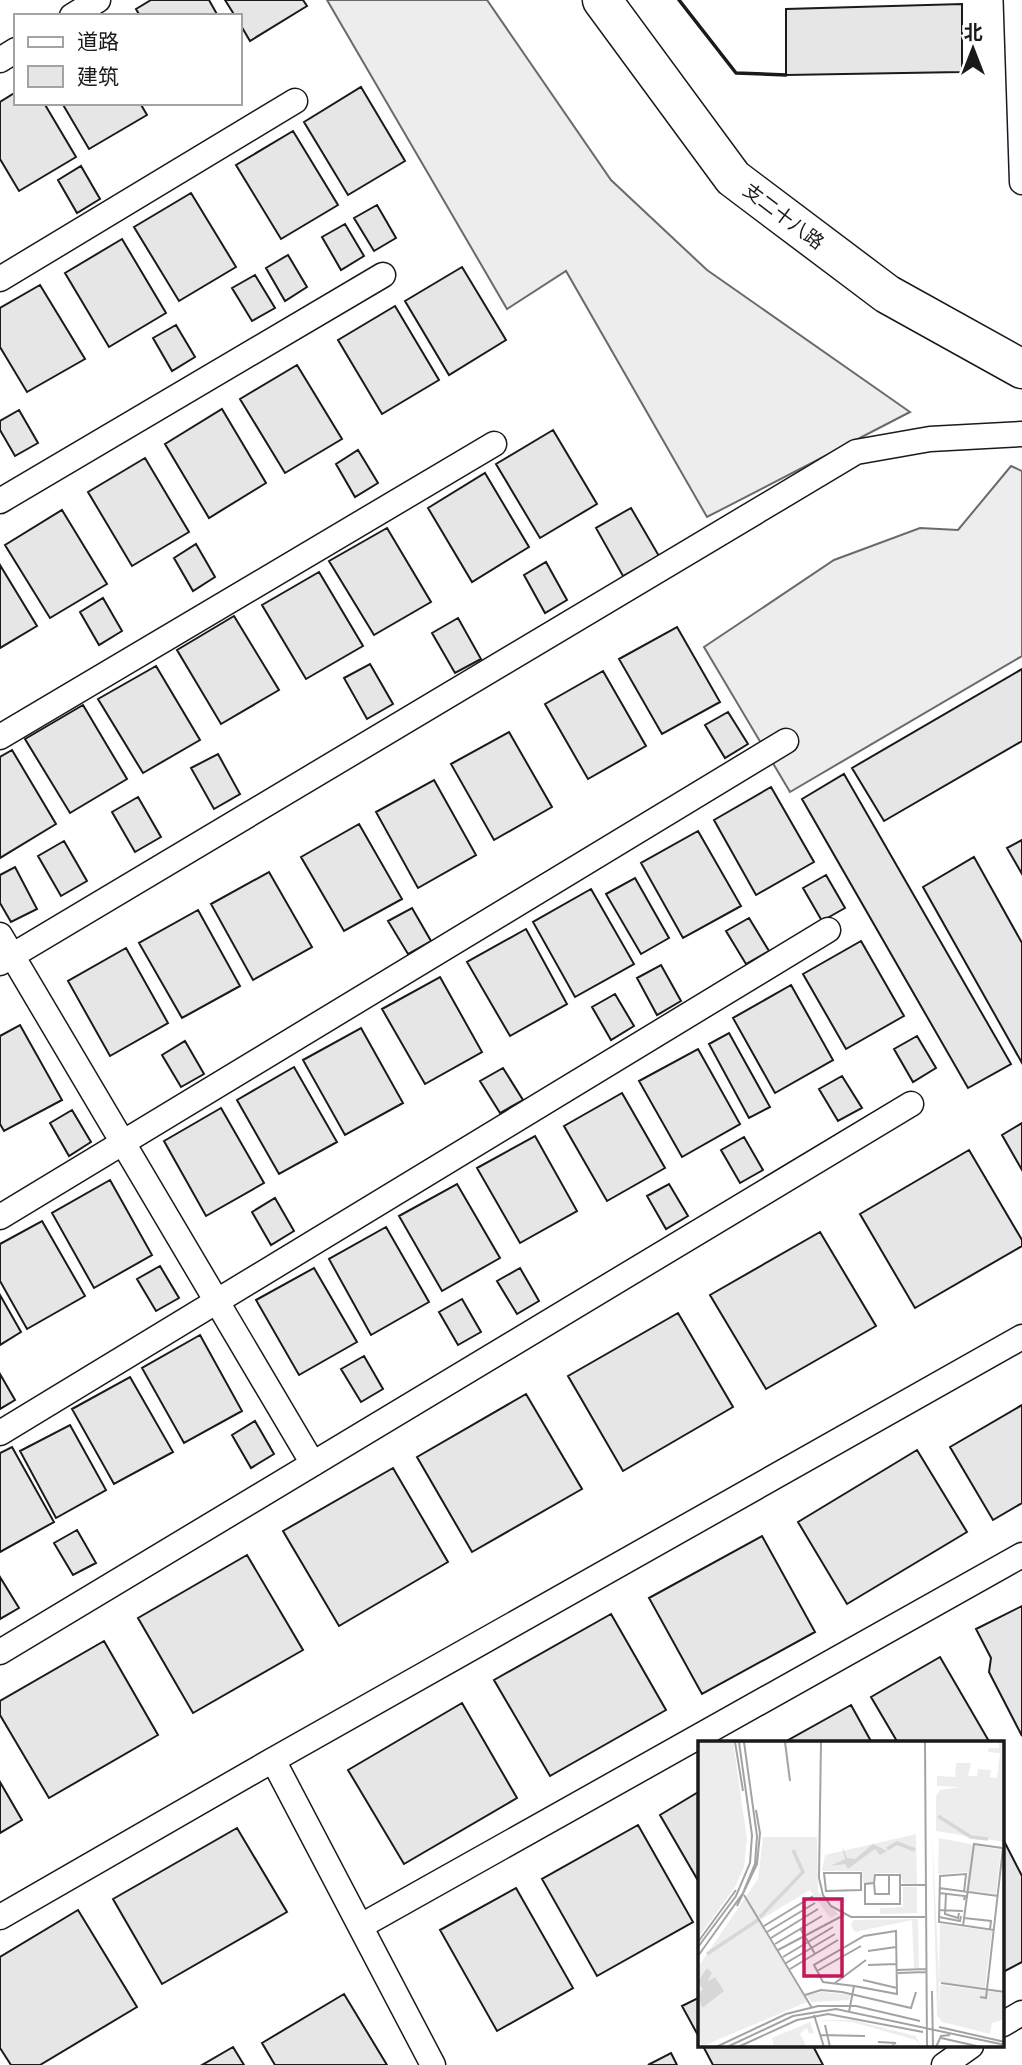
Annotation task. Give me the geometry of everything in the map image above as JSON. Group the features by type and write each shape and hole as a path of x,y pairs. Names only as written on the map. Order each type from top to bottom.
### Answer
{"street":[{"name":"支二十八路","path":"603,0 733,178 887,294 1022,369"}],"lane":[{"path":"75,14 98,0"},
{"path":"1016,0 1022,182"},
{"path":"0,279 295,101"},
{"path":"0,501 383,275"},
{"path":"313,1464 123,1142 4,951 856,452 930,439 1022,434"},
{"path":"0,737 495,444"},
{"path":"0,1217 786,741"},
{"path":"0,1433 828,930"},
{"path":"0,1652 911,1104"},
{"path":"0,1917 1022,1336"},
{"path":"361,1926 1022,1555"},
{"path":"273,1760 433,2065"},
{"path":"1004,2023 1022,2013"},
{"path":"944,2065 968,2048"}],"shaded area":[{"path":"327,0 487,0 611,180 707,270 910,412 707,517 566,271 507,309"},
{"path":"1011,466 1022,471 1022,656 790,792 704,647 834,560 920,528 958,530"}],"building":[{"path":"151,0 209,0 217,14 139,14 136,9"},
{"path":"225,0 303,0 307,6 250,41 242,27 242,14 234,14"},
{"path":"962,4 962,72 786,75 786,9"},
{"path":"361,87 405,161 348,195 304,122"},
{"path":"14,93 14,105 45,105 76,157 19,191 0,159 0,102"},
{"path":"63,105 141,105 147,115 89,149"},
{"path":"293,131 338,205 281,239 236,165"},
{"path":"81,166 100,199 77,213 58,180"},
{"path":"191,193 236,267 179,301 134,227"},
{"path":"377,205 396,238 374,251 354,218"},
{"path":"345,224 364,256 341,270 322,237"},
{"path":"122,239 166,313 109,347 65,273"},
{"path":"288,255 307,287 285,301 266,268"},
{"path":"462,267 506,340 449,375 405,301"},
{"path":"255,275 275,308 252,321 232,288"},
{"path":"40,285 85,359 27,392 0,347 0,308"},
{"path":"395,306 439,380 382,414 338,340"},
{"path":"176,325 195,357 172,371 153,338"},
{"path":"297,365 342,439 285,473 240,399"},
{"path":"222,409 266,483 209,518 165,444"},
{"path":"19,410 38,443 15,456 0,430 0,421"},
{"path":"553,430 597,504 540,538 496,464"},
{"path":"358,450 378,483 355,497 336,464"},
{"path":"145,458 189,532 132,566 88,492"},
{"path":"485,473 529,547 472,582 428,508"},
{"path":"631,508 659,556 623,576 596,528"},
{"path":"62,510 107,584 50,618 5,545"},
{"path":"387,528 431,602 374,635 329,561"},
{"path":"196,544 215,577 193,591 174,558"},
{"path":"546,562 567,600 545,613 524,575"},
{"path":"0,565 37,626 0,648"},
{"path":"319,572 363,646 306,679 262,605"},
{"path":"103,598 122,631 99,645 80,612"},
{"path":"234,616 279,690 221,724 177,650"},
{"path":"458,618 481,659 455,673 432,633"},
{"path":"677,627 720,702 662,734 619,659"},
{"path":"370,664 393,704 367,719 344,678"},
{"path":"156,666 200,740 143,773 98,699"},
{"path":"1022,669 1022,741 884,821 852,768"},
{"path":"603,671 646,746 588,779 545,704"},
{"path":"83,705 127,779 70,813 25,739"},
{"path":"728,712 748,744 725,758 705,725"},
{"path":"509,732 552,807 494,840 451,764"},
{"path":"12,750 56,824 0,858 0,757"},
{"path":"218,754 240,794 214,809 191,768"},
{"path":"844,774 1011,1064 968,1088 802,799"},
{"path":"434,780 476,855 418,888 376,812"},
{"path":"771,787 814,862 756,895 714,820"},
{"path":"138,797 161,837 135,852 112,812"},
{"path":"359,824 402,899 344,931 301,857"},
{"path":"698,831 741,906 683,938 641,863"},
{"path":"1022,840 1022,874 1007,848"},
{"path":"64,841 87,881 61,896 38,856"},
{"path":"974,857 1022,943 1022,1063 923,887"},
{"path":"15,867 37,909 11,922 0,903 0,875"},
{"path":"269,872 312,947 253,980 211,904"},
{"path":"826,875 845,908 822,921 803,888"},
{"path":"635,878 669,938 641,954 606,894"},
{"path":"591,889 634,964 575,997 533,922"},
{"path":"412,908 431,941 408,954 388,921"},
{"path":"198,910 240,986 182,1018 139,943"},
{"path":"749,918 769,951 746,964 726,931"},
{"path":"526,929 567,1004 510,1036 467,962"},
{"path":"861,941 904,1016 846,1049 803,974"},
{"path":"126,948 168,1023 110,1056 68,981"},
{"path":"661,965 681,1001 657,1015 637,978"},
{"path":"440,977 482,1052 425,1084 382,1009"},
{"path":"791,985 833,1060 775,1093 733,1018"},
{"path":"615,994 634,1026 611,1040 592,1007"},
{"path":"20,1025 62,1100 4,1131 0,1124 0,1036"},
{"path":"361,1028 403,1103 345,1135 303,1060"},
{"path":"729,1033 770,1107 749,1118 709,1044"},
{"path":"917,1036 936,1068 913,1082 894,1049"},
{"path":"185,1041 204,1074 181,1087 162,1055"},
{"path":"698,1049 740,1124 682,1157 639,1081"},
{"path":"294,1067 337,1142 279,1174 237,1100"},
{"path":"503,1068 523,1100 500,1113 480,1081"},
{"path":"842,1076 862,1108 838,1121 819,1089"},
{"path":"622,1093 665,1168 607,1201 564,1126"},
{"path":"221,1108 264,1183 206,1216 164,1141"},
{"path":"72,1110 91,1142 69,1156 50,1123"},
{"path":"1022,1123 1022,1170 1002,1135"},
{"path":"535,1136 577,1211 520,1243 477,1168"},
{"path":"744,1137 763,1170 740,1183 721,1150"},
{"path":"969,1150 1022,1240 1022,1246 915,1308 860,1214"},
{"path":"110,1180 152,1255 94,1288 52,1213"},
{"path":"457,1184 500,1258 442,1291 399,1216"},
{"path":"669,1184 688,1216 666,1229 647,1196"},
{"path":"275,1198 294,1231 271,1245 252,1212"},
{"path":"42,1221 85,1296 27,1329 0,1281 0,1244"},
{"path":"386,1227 429,1302 371,1335 329,1259"},
{"path":"820,1232 876,1326 766,1389 710,1295"},
{"path":"160,1266 179,1298 156,1311 137,1279"},
{"path":"314,1268 357,1342 299,1375 256,1300"},
{"path":"520,1268 539,1301 517,1314 497,1281"},
{"path":"0,1295 21,1332 0,1345"},
{"path":"462,1299 481,1332 458,1345 439,1312"},
{"path":"678,1313 733,1407 623,1471 568,1376"},
{"path":"200,1335 242,1411 184,1443 142,1368"},
{"path":"364,1356 383,1389 361,1402 341,1369"},
{"path":"0,1374 15,1400 0,1409"},
{"path":"130,1377 173,1452 114,1484 72,1409"},
{"path":"526,1394 582,1489 472,1552 417,1457"},
{"path":"1022,1405 1022,1503 993,1520 950,1447"},
{"path":"255,1421 274,1454 251,1468 232,1435"},
{"path":"70,1425 106,1490 56,1518 20,1451"},
{"path":"12,1447 54,1522 0,1552 0,1453"},
{"path":"917,1450 967,1532 847,1604 798,1522"},
{"path":"393,1468 448,1562 339,1626 283,1531"},
{"path":"77,1530 96,1563 73,1575 54,1543"},
{"path":"762,1536 815,1632 702,1694 649,1598"},
{"path":"247,1555 303,1650 193,1713 138,1618"},
{"path":"0,1577 19,1608 0,1619"},
{"path":"1022,1606 1022,1736 989,1672 991,1658 976,1629"},
{"path":"611,1614 666,1710 550,1776 494,1680"},
{"path":"104,1641 158,1735 49,1798 0,1715 0,1701"},
{"path":"940,1657 989,1741 897,1741 871,1697"},
{"path":"462,1703 517,1798 404,1864 348,1770"},
{"path":"851,1705 871,1741 787,1741"},
{"path":"0,1782 22,1820 0,1833"},
{"path":"698,1792 698,1881 660,1815"},
{"path":"638,1825 693,1922 597,1976 542,1879"},
{"path":"237,1828 287,1912 162,1984 113,1899"},
{"path":"1004,1841 1022,1876 1022,1962 1004,1971"},
{"path":"516,1888 573,1988 497,2031 440,1930"},
{"path":"78,1910 137,2007 40,2065 11,2065 0,2048 0,1957"},
{"path":"344,1994 387,2065 275,2065 262,2043"},
{"path":"698,1998 698,2035 682,2006"},
{"path":"233,2047 244,2065 202,2065"},
{"path":"704,2048 814,2048 823,2065 713,2065"},
{"path":"671,2053 677,2065 648,2065"}],"wall":[{"path":"679,0 736,73 786,75"}]}
